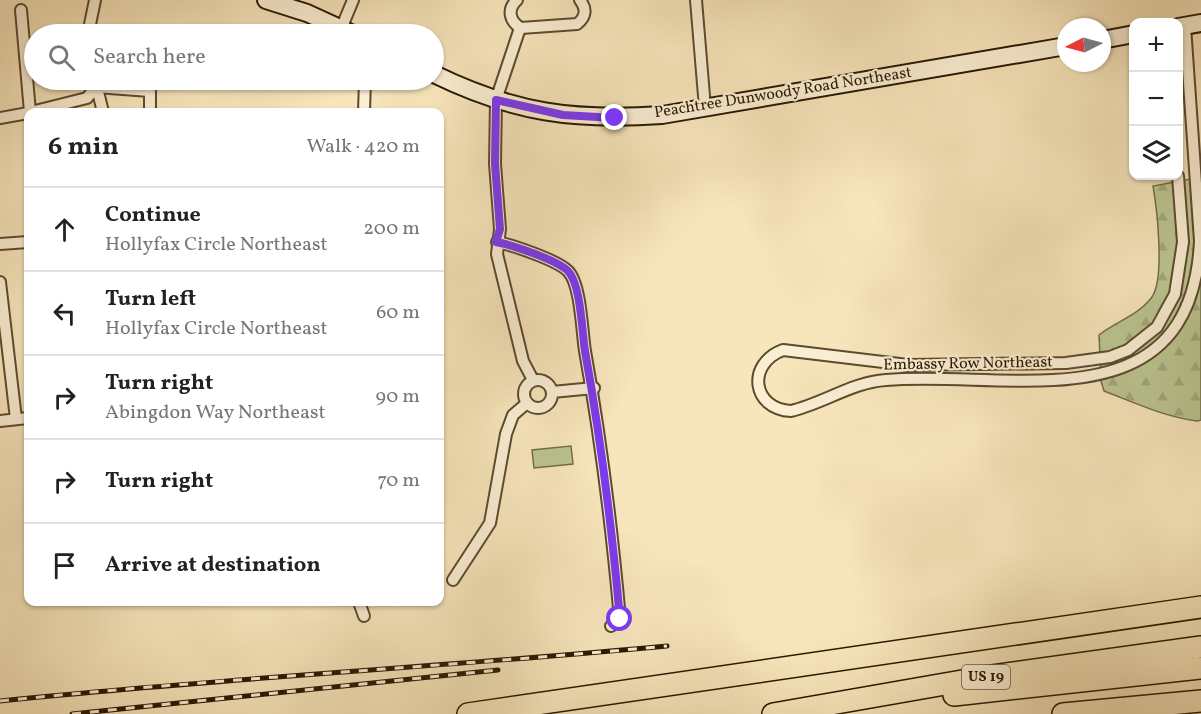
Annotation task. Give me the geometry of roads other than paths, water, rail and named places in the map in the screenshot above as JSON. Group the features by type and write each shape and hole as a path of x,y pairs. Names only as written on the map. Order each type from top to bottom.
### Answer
{"highway":[{"path":"468,714 1201,607"},
{"path":"1131,619 1201,615"},
{"name":"US 19","path":"773,714 985,677 1201,647"},
{"path":"793,714 1201,668"},
{"path":"1063,714 1201,701"}],"street":[{"path":"90,24 95,0"},
{"path":"266,0 307,13 330,24"},
{"path":"349,24 354,0"},
{"path":"518,0 511,8 510,14 512,20 520,28 577,24 581,21 585,10 579,0"},
{"path":"696,0 705,108"},
{"path":"21,10 24,36"},
{"name":"Embassy Row Northeast","path":"1178,180 1183,242 1175,294 1157,327 1128,350 1110,357 1066,363 908,365 783,350 771,355 763,363 759,373 762,396 770,405 780,410 791,411 874,381 1040,380 1093,376 1135,364 1154,352 1181,320 1199,261 1200,233 1188,25"},
{"path":"520,28 496,100 495,164 500,229 496,242 521,352 533,380"},
{"path":"1111,38 1129,35"},
{"name":"Peachtree Dunwoody Road Northeast","path":"444,78 496,100 563,115 615,118 662,115 1057,48"},
{"path":"30,90 33,108"},
{"path":"48,108 87,98 91,90"},
{"path":"97,90 102,108"},
{"path":"143,90 150,91 150,108"},
{"path":"364,90 364,108"},
{"path":"0,117 24,113"},
{"path":"0,244 24,242"},
{"path":"496,242 517,246 568,271 576,288 594,388 611,516 620,619 611,626"},
{"path":"0,282 16,419"},
{"path":"527,403 535,407 544,407 550,401 552,392 545,381 533,380"},
{"path":"527,403 525,389 533,380"},
{"path":"552,392 594,388"},
{"path":"453,580 490,523 506,434 513,415 527,403"},
{"path":"0,421 24,418"},
{"path":"360,606 364,616"}],"railway":[{"path":"0,701 667,646"},
{"path":"72,714 498,670"}]}
